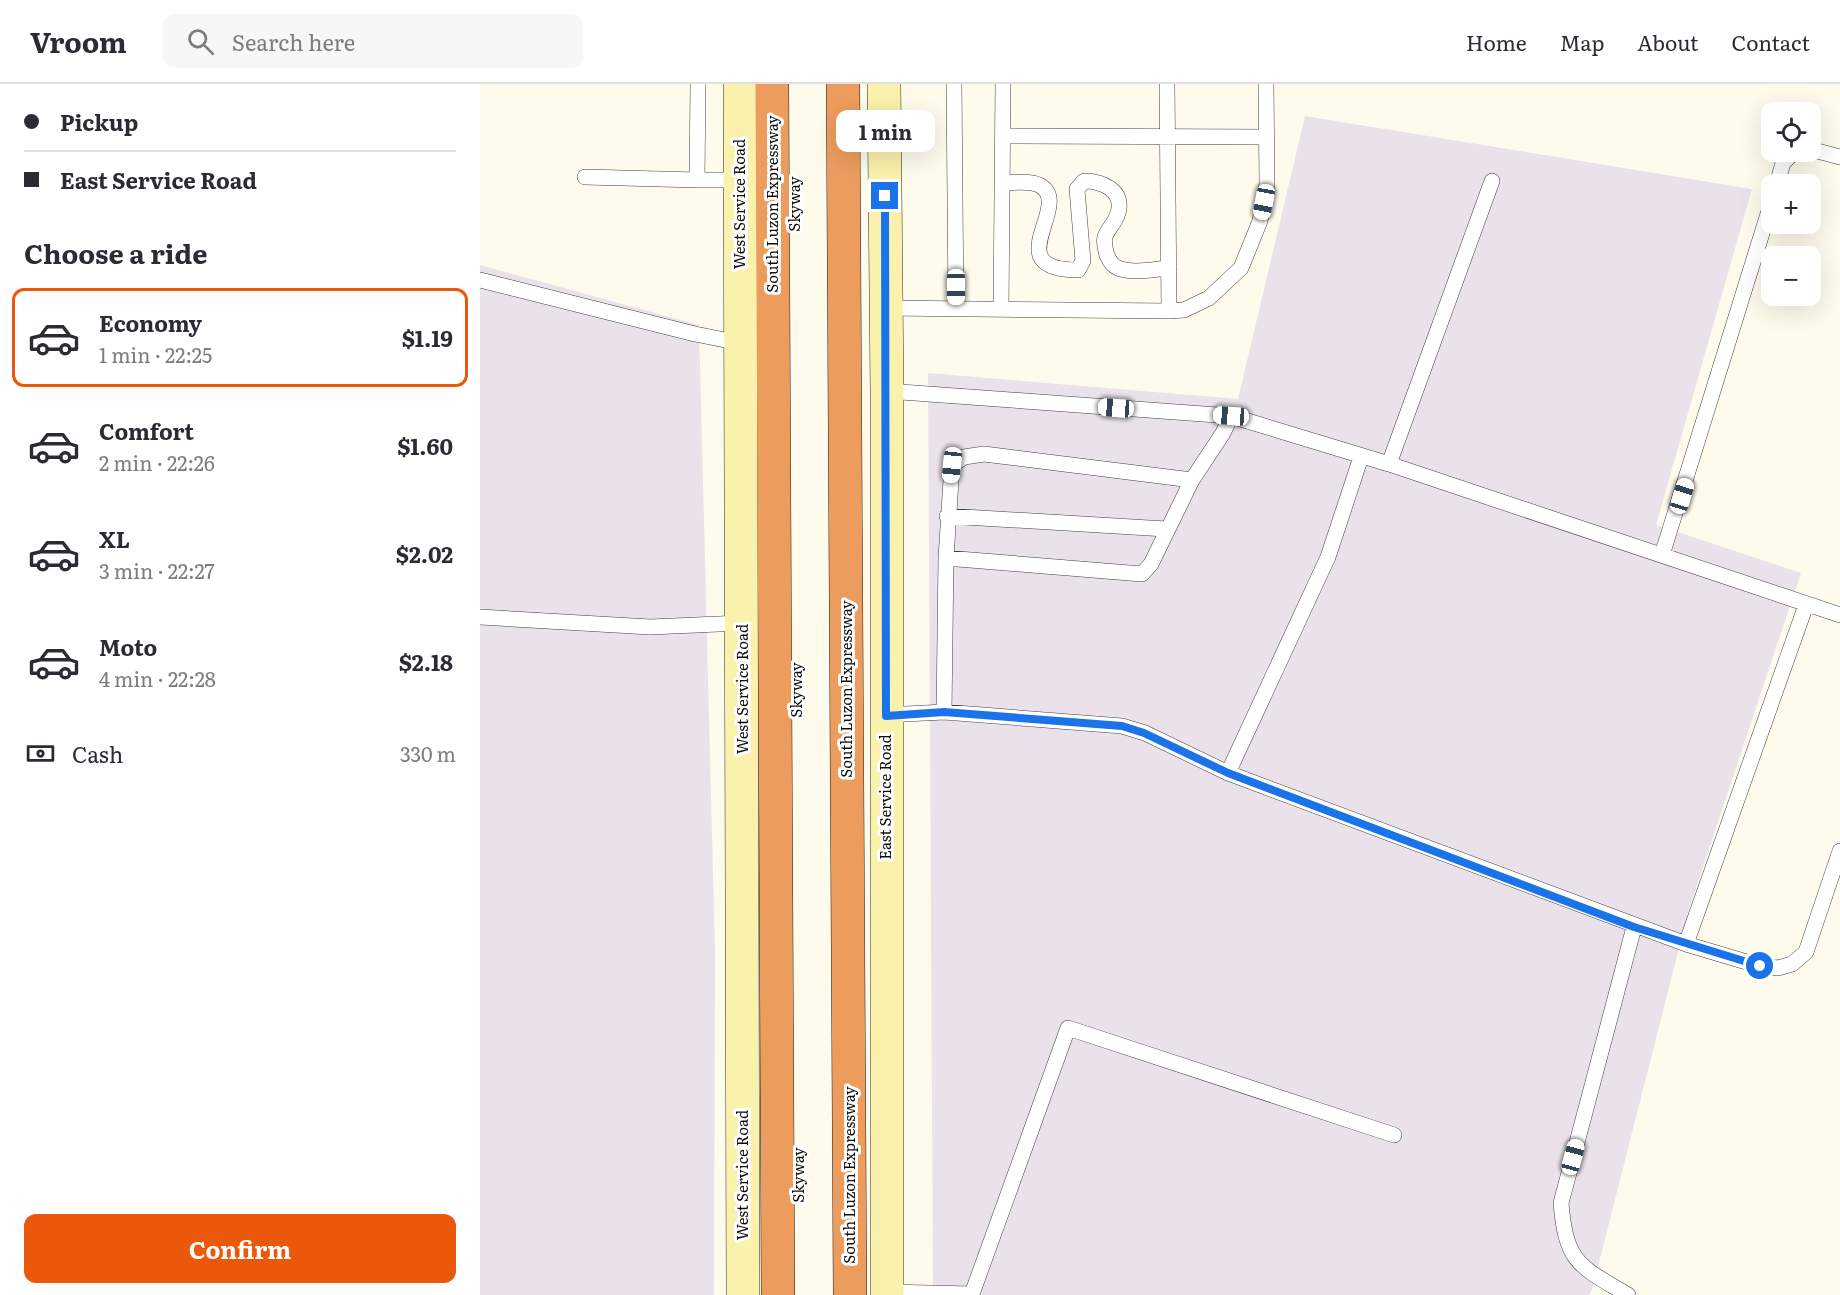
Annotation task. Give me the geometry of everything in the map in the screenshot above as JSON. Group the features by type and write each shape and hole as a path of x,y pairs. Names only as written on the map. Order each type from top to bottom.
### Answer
{"highway":[{"name":"South Luzon Expressway","path":"772,84 778,1295"},
{"name":"Skyway","path":"794,84 799,1295"},
{"path":"828,84 832,1295"},
{"name":"South Luzon Expressway","path":"843,84 850,1295"}],"main road":[{"name":"West Service Road","path":"740,84 743,1295"},
{"name":"East Service Road","path":"884,84 887,391 887,1293"}],"lane":[{"path":"697,180 698,84"},
{"path":"954,84 956,309"},
{"path":"1001,309 1003,84"},
{"path":"1167,84 1169,311"},
{"path":"886,308 1169,311 1184,310 1209,298 1241,268 1260,221 1267,184 1266,84"},
{"path":"1003,136 1266,137"},
{"path":"1821,152 1840,157"},
{"path":"585,177 741,180"},
{"path":"1002,183 1029,183 1041,186 1050,198 1050,210 1039,234 1038,248 1044,261 1059,270 1078,270 1083,261 1077,189 1084,181 1101,181 1112,189 1118,202 1118,213 1105,233 1103,242 1109,261 1117,268 1133,271 1169,268"},
{"path":"1389,464 1492,181"},
{"path":"1662,555 1762,234"},
{"path":"480,280 695,334 740,343"},
{"path":"887,391 1231,416 1389,464 1840,615"},
{"path":"946,558 1142,574 1150,564 1192,480 1223,433 1231,416"},
{"path":"944,712 947,516 952,465 964,457 984,454 1192,480"},
{"path":"1228,773 1328,557 1361,457"},
{"path":"947,516 1166,528"},
{"path":"1686,944 1806,605"},
{"path":"480,617 650,627 742,623"},
{"path":"886,716 944,712 1122,726 1144,733 1228,773 1634,927 1760,966 1778,968 1792,964 1806,952 1840,851"},
{"path":"1628,1295 1582,1268 1567,1247 1561,1203 1634,927"},
{"path":"887,1293 972,1294 1068,1028 1394,1135"}],"shaded area":[{"path":"1305,116 1752,189 1656,525 1801,573 1689,909 1592,1290 1589,1295 933,1295 928,373 1238,399"},
{"path":"480,265 699,325 715,952 714,1295 480,1295"}],"route":[{"path":"885,196 886,716 944,712 1122,726 1144,733 1228,773 1634,927 1760,966"}]}
